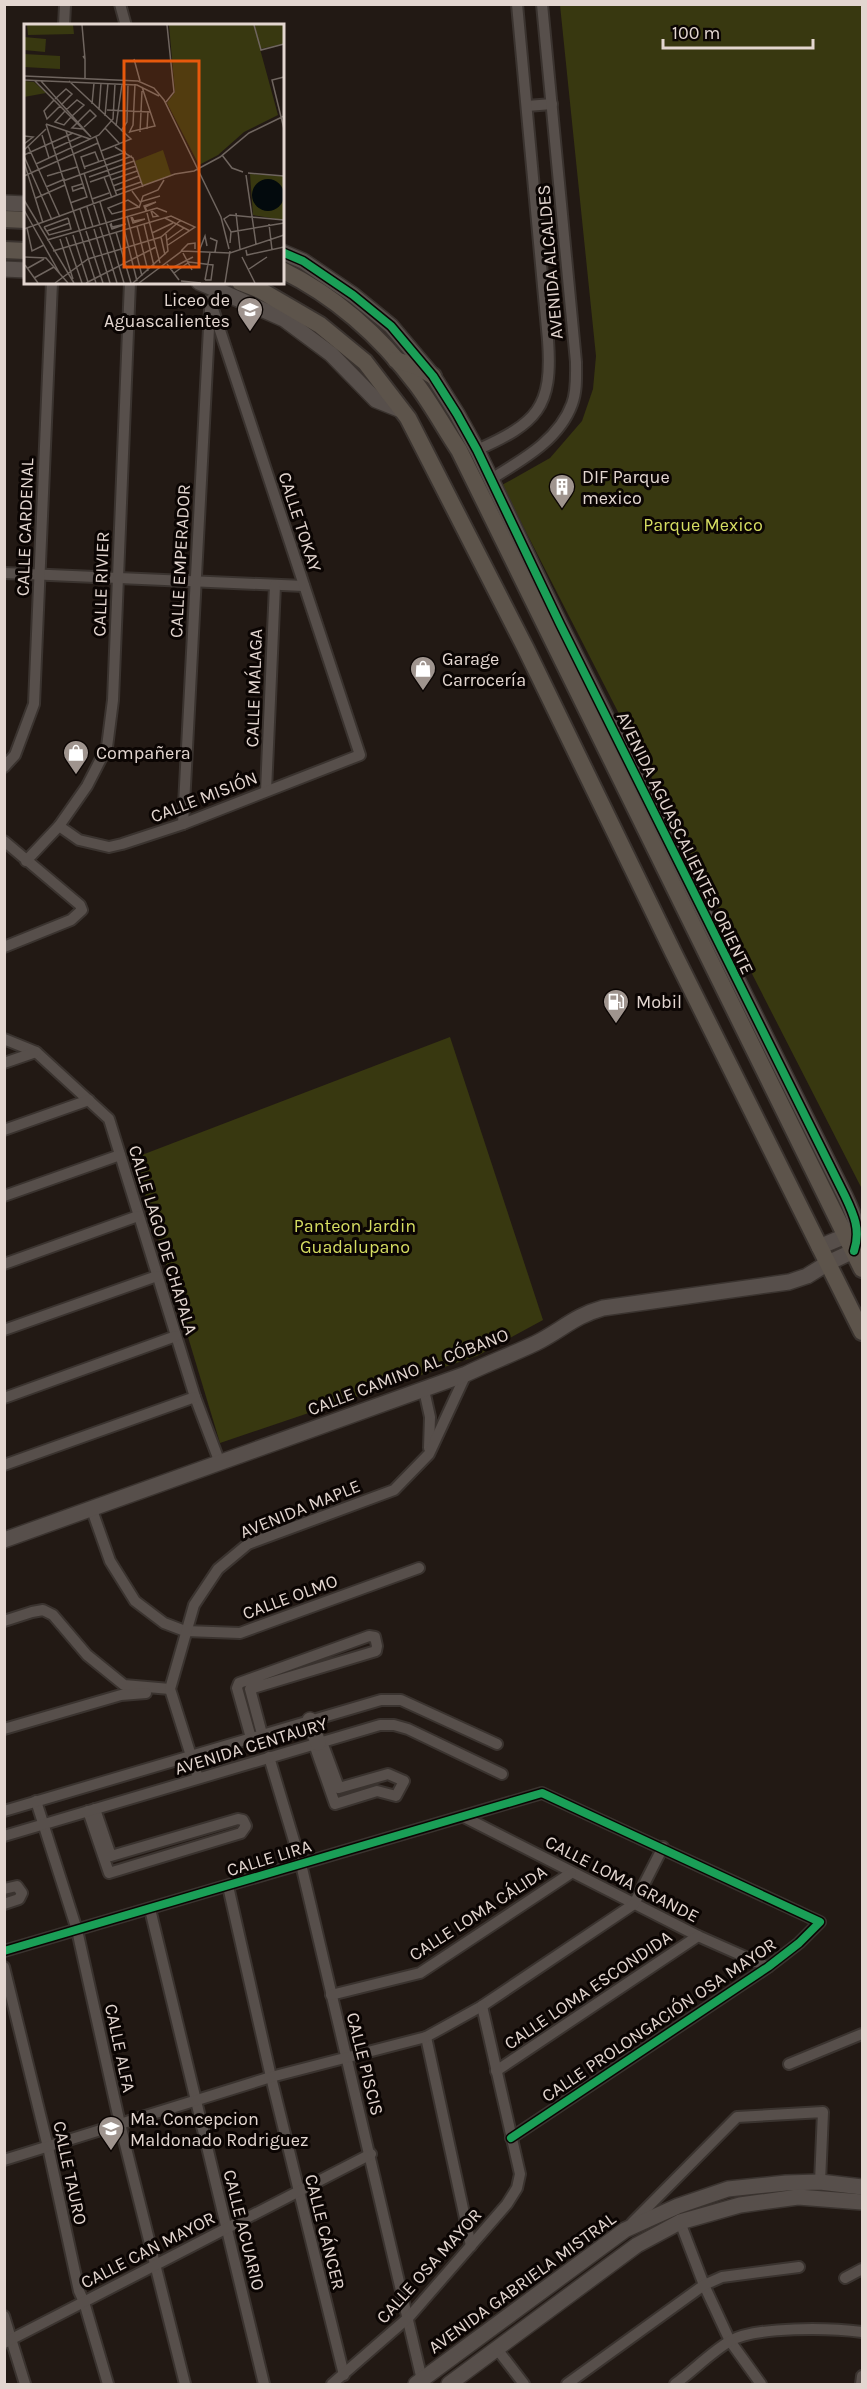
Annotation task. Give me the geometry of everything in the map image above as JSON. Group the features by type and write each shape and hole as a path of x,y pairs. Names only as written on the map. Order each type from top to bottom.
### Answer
{"main road":[{"path":"4,219 24,220"},
{"path":"4,250 24,251"},
{"name":"AVENIDA AGUASCALIENTES ORIENTE","path":"284,271 303,280 346,310 396,360 417,385 459,450 761,1064 856,1239 862,1269"},
{"path":"245,284 260,290 320,325 364,362 408,418 589,777 862,1332"},
{"path":"396,360 418,367 434,376"},
{"path":"563,663 569,643"},
{"path":"589,777 613,764"},
{"path":"761,1064 783,1075"}],"street":[{"path":"120,4 125,24"},
{"name":"AVENIDA ALCALDES","path":"477,450 511,435 537,413 546,396 550,375 517,4"},
{"name":"AVENIDA ALCALDES","path":"491,479 546,442 566,417 575,392 576,362 543,4"},
{"path":"64,24 65,5"},
{"path":"527,106 552,104"},
{"path":"4,203 24,204"},
{"name":"AVENIDA AGUASCALIENTES ORIENTE","path":"284,253 312,267 353,295 391,326 434,376 477,450 569,643 845,1196 855,1218 856,1239"},
{"path":"4,269 24,270"},
{"name":"CALLE CARDENAL","path":"4,767 15,754 34,704 52,284"},
{"name":"CALLE RIVIER","path":"26,861 59,826 87,786 107,747 112,700 130,284"},
{"path":"207,289 284,319 331,354 376,400 401,410"},
{"name":"CALLE EMPERADOR","path":"183,824 196,582 207,289"},
{"name":"CALLE TOKAY","path":"207,289 360,754"},
{"path":"4,573 304,586"},
{"name":"CALLE MÁLAGA","path":"266,791 275,585"},
{"name":"CALLE MISIÓN","path":"59,826 79,840 109,847 183,824 360,754"},
{"path":"4,842 80,905 82,910 71,920 4,947"},
{"path":"4,1039 36,1052"},
{"path":"4,1063 36,1052"},
{"name":"CALLE LAGO DE CHAPALA","path":"36,1052 108,1119 195,1397 220,1463"},
{"path":"4,1130 89,1100"},
{"path":"4,1196 120,1155"},
{"path":"845,1196 862,1212"},
{"path":"4,1264 138,1216"},
{"path":"819,1247 856,1239"},
{"name":"CALLE CAMINO AL CÓBANO","path":"4,1540 466,1374 537,1342 588,1312 789,1282 807,1276 828,1263 856,1239"},
{"path":"4,1330 157,1276"},
{"path":"4,1398 176,1336"},
{"name":"AVENIDA MAPLE","path":"170,1692 194,1605 218,1569 248,1544 394,1490 429,1454 466,1374"},
{"path":"423,1389 430,1417 429,1454"},
{"path":"4,1465 195,1397"},
{"name":"CALLE OLMO","path":"92,1510 110,1561 135,1601 164,1623 185,1631 240,1633 419,1568"},
{"path":"4,1621 43,1610 53,1615 123,1690"},
{"path":"251,1738 237,1688 239,1683 369,1636 375,1637 376,1650 250,1689 262,1734"},
{"path":"4,1730 123,1690 170,1692 198,1778"},
{"name":"AVENIDA CENTAURY","path":"4,1811 381,1700 401,1700 497,1744"},
{"path":"310,1720 335,1804 377,1791 396,1796 404,1781 388,1774 339,1788 318,1743"},
{"name":"AVENIDA CENTAURY","path":"4,1836 380,1725 394,1725 408,1729 502,1774"},
{"name":"CALLE PISCIS","path":"269,1757 302,1864 331,1995 409,2317 419,2382"},
{"name":"CALLE LIRA","path":"4,1951 542,1793 663,1847"},
{"name":"CALLE ALFA","path":"36,1801 77,1930 120,2124 184,2385"},
{"path":"91,1810 111,1856 238,1819 243,1820 246,1826 241,1833 109,1873 91,1810"},
{"name":"CALLE LOMA GRANDE","path":"464,1817 698,1936 768,1967"},
{"path":"4,2160 271,2077 426,2037 483,2006 634,1904 663,1847"},
{"name":"CALLE PROLONGACIÓN OSA MAYOR","path":"511,2138 768,1967 799,1943 820,1922 663,1847"},
{"name":"CALLE LOMA CÁLIDA","path":"331,1995 420,1973 572,1873"},
{"path":"4,1889 17,1886 22,1893 19,1899 4,1904"},
{"name":"CALLE CÁNCER","path":"228,1886 298,2191 344,2375"},
{"name":"CALLE ACUARIO","path":"150,1909 264,2385"},
{"name":"CALLE LOMA ESCONDIDA","path":"496,2071 698,1936"},
{"name":"CALLE TAURO","path":"4,1967 48,2147 79,2290 108,2385"},
{"path":"483,2006 511,2138"},
{"path":"789,2064 862,2034"},
{"path":"426,2037 471,2246"},
{"path":"625,2230 737,2117 823,2112 820,2182"},
{"name":"CALLE OSA MAYOR","path":"332,2385 409,2317 518,2188 520,2174 511,2138"},
{"name":"CALLE CAN MAYOR","path":"8,2341 370,2154"},
{"name":"AVENIDA GABRIELA MISTRAL","path":"419,2382 625,2230 678,2206 728,2189 786,2182 820,2182 862,2187"},
{"name":"AVENIDA GABRIELA MISTRAL","path":"449,2385 637,2245 680,2222 740,2205 798,2197 862,2202"},
{"path":"680,2222 704,2285 730,2341 761,2385"},
{"path":"567,2385 704,2285 722,2277 799,2267"},
{"path":"845,2278 862,2269"},
{"path":"4,2316 8,2341 25,2385"},
{"path":"680,2383 730,2341 750,2334 829,2328 862,2332"},
{"path":"497,2349 524,2385"},
{"path":"861,2385 862,2376"}],"green space":[{"name":"Parque Mexico","path":"560,5 862,5 862,1189 502,485 550,458 582,421 593,389 596,356"},
{"name":"Panteon Jardin Guadalupano","path":"450,1037 543,1320 477,1356 220,1443 134,1158"}],"cycle path":[{"path":"284,253 303,261 353,295 391,326 433,376 457,414 477,450 560,624 845,1196 857,1229 854,1251"},
{"path":"4,1951 542,1793 820,1922 799,1943 768,1967 511,2138"}],"place":[{"name":"Liceo de Aguascalientes","path":"250,333"},
{"name":"DIF Parque mexico","path":"562,510"},
{"name":"Garage Carrocería","path":"423,692"},
{"name":"Compañera","path":"76,776"},
{"name":"Mobil","path":"616,1025"},
{"name":"Ma. Concepcion Maldonado Rodriguez","path":"111,2152"}]}
